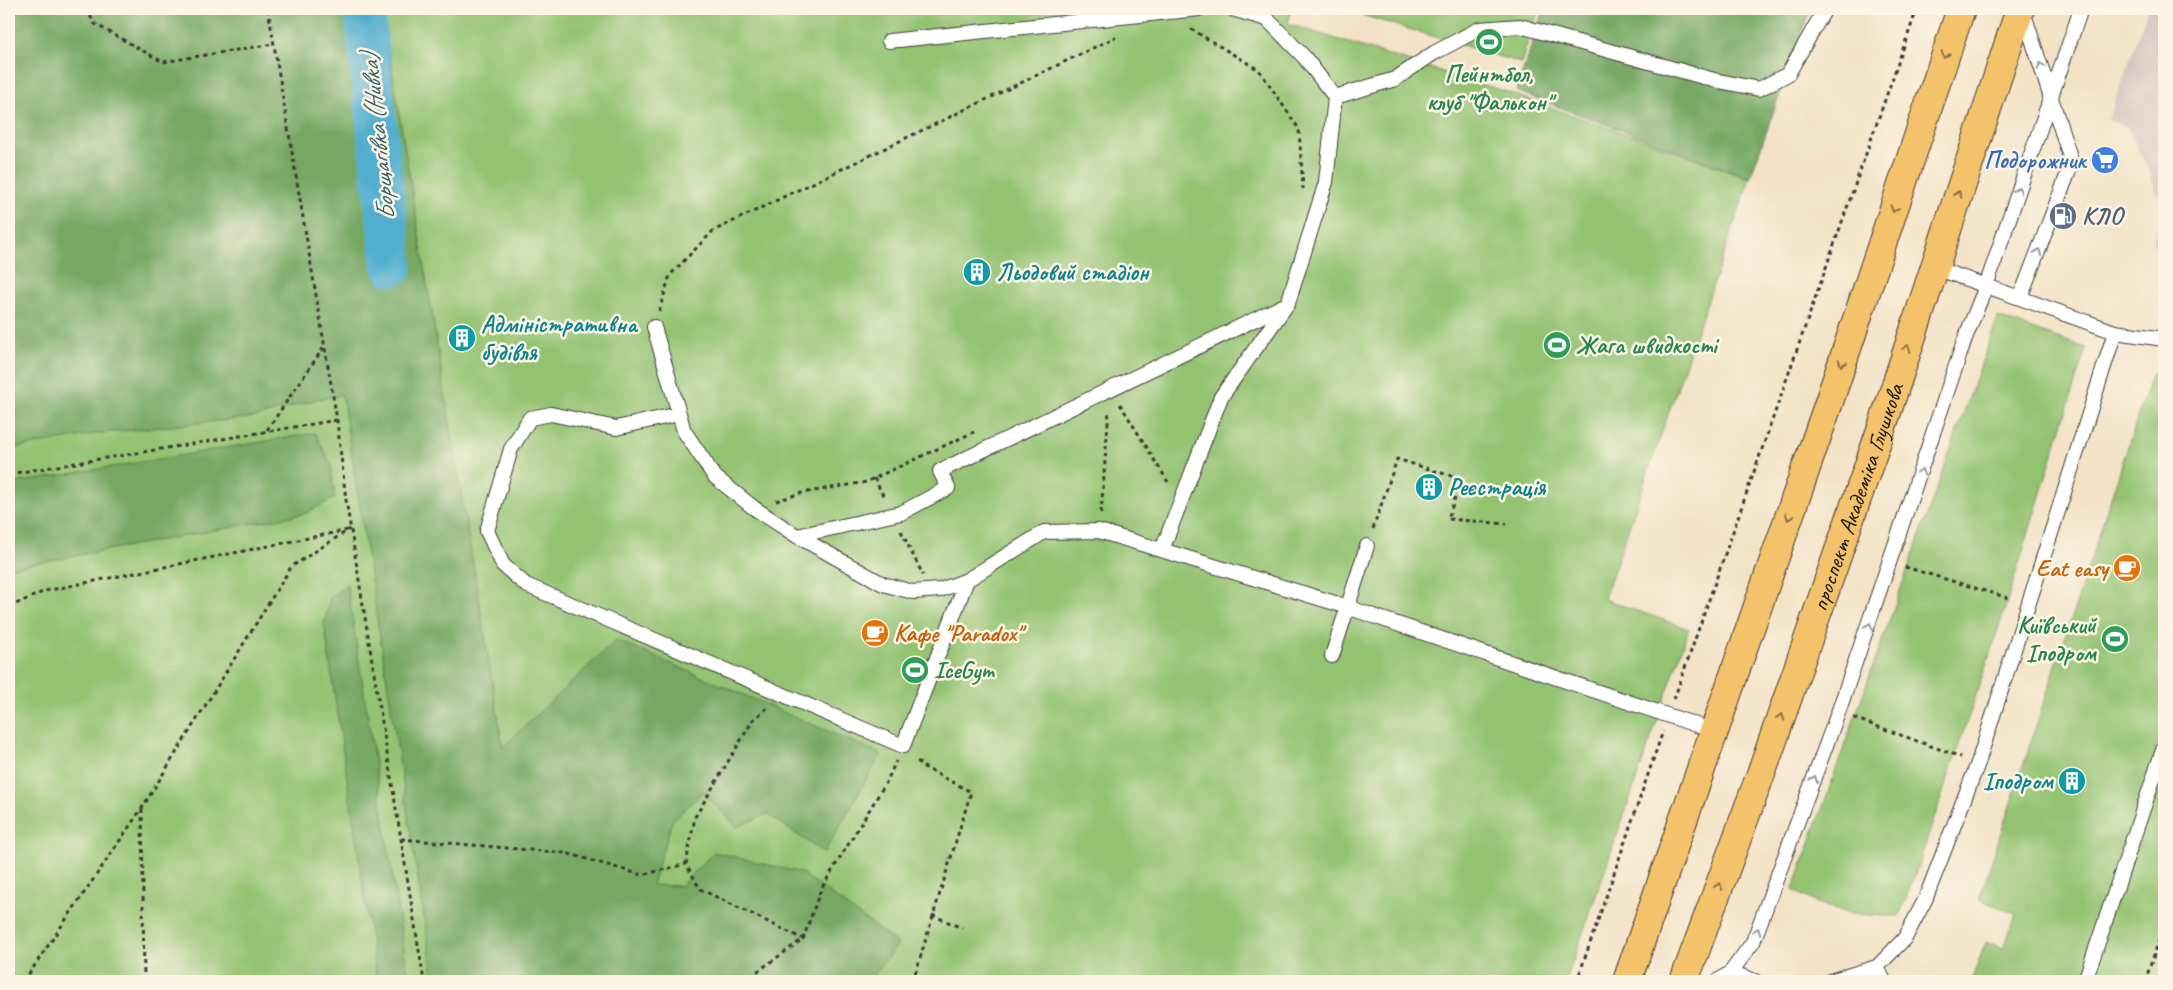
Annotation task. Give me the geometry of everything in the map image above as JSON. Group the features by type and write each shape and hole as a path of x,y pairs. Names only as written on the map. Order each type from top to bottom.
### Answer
{"highway":[{"path":"1627,981 1827,408 1961,9"},
{"name":"проспект Академіка Глушкова","path":"1684,981 1765,763 1883,424 2021,9"}],"lane":[{"path":"889,41 1199,9"},
{"path":"1162,550 1221,397 1288,303 1326,182 1335,97 1304,58 1267,20 1232,9"},
{"path":"1335,97 1395,79 1434,53 1479,29 1520,26 1714,80 1759,89 1788,74 1825,9"},
{"path":"2020,298 2072,163 2021,9"},
{"path":"1718,981 1731,972 1753,942 1838,713 1966,336 1986,286 2050,94 2081,9"},
{"path":"1934,267 2115,332 2164,339"},
{"path":"797,536 901,513 948,488 940,470 1288,303"},
{"path":"654,327 684,432 715,477 754,508 797,536 883,584 913,592 932,591 967,580 1044,532 1099,531 1348,608 1714,731"},
{"path":"1830,981 1877,967 1905,938 1925,900 1978,763 2115,332"},
{"path":"679,414 616,428 551,414 530,418 511,450 487,531 503,564 526,585 903,746 967,580"},
{"path":"1332,656 1367,546"},
{"path":"2085,981 2164,747"},
{"path":"1877,967 1884,981"},
{"path":"1731,972 1755,981"}],"path":[{"path":"86,9 95,24 163,62 273,44"},
{"path":"268,9 337,420 350,530 424,981"},
{"path":"1577,981 1668,716 1917,9"},
{"path":"1183,29 1192,29 1260,70 1298,129 1304,196"},
{"path":"654,327 670,275 713,230 1121,35"},
{"path":"267,431 324,346"},
{"path":"1111,389 1180,502"},
{"path":"1099,531 1111,389"},
{"path":"9,474 337,420"},
{"path":"754,508 802,493 866,482 979,430"},
{"path":"1367,546 1397,460 1461,479 1448,519 1507,524"},
{"path":"874,478 932,591"},
{"path":"9,607 45,591 350,530"},
{"path":"24,981 142,808 291,567 350,530"},
{"path":"1890,563 2029,604"},
{"path":"782,694 753,720 695,817 686,864 700,889 803,939"},
{"path":"1838,713 1978,763"},
{"path":"744,981 803,939 821,889 887,781 903,746 922,766 971,792 913,981"},
{"path":"142,808 144,981"},
{"path":"401,839 566,853 642,875 686,864"},
{"path":"932,915 962,928"},
{"path":"2145,981 2164,926"}],"shaded area":[{"path":"2148,9 2164,9 2164,248 2152,244 2163,210 2149,171 2127,127 2108,120"}],"green space":[{"path":"9,9 1292,9 1288,24 1507,92 1750,178 1604,599 1689,629 1566,981 9,981"},
{"path":"9,9 382,9 503,747 616,640 881,754 824,853 767,814 737,827 703,792 672,821 652,885 681,886 714,852 802,873 898,944 869,981 434,981 342,395 318,399 256,417 95,434 9,449"},
{"name":"Пейнтбол, клуб \"Фалькон\"","path":"1342,9 1539,9 1521,63"},
{"path":"1544,9 1810,9 1750,178 1516,91"},
{"path":"1998,317 2086,348 2002,618 1916,872 1899,916 1856,914 1831,908 1793,890"},
{"name":"Київський Іподром","path":"2152,373 2164,377 2164,981 1971,981 1986,942 2004,948 2016,913 1979,900"},
{"path":"315,433 331,464 335,498 304,514 9,568 9,484"},
{"path":"347,584 409,981 377,981 324,623 330,598"}],"waterway":[{"name":"Борщагівка (Нивка)","path":"364,9 392,266"}],"place":[{"name":"Пейнтбол, клуб \"Фалькон\"","path":"1489,42"},
{"name":"Подорожник","path":"2105,160"},
{"name":"КЛО","path":"2063,216"},
{"name":"Льодовий стадіон","path":"977,272"},
{"name":"Адміністративна будівля","path":"462,338"},
{"name":"Жага швидкості","path":"1557,345"},
{"name":"Реєстрація","path":"1429,487"},
{"name":"Eat easy","path":"2127,568"},
{"name":"Кафе \"Paradox\"","path":"875,633"},
{"name":"Київський Іподром","path":"2115,639"},
{"name":"IceGym","path":"915,670"},
{"name":"Іподром","path":"2072,781"}]}
